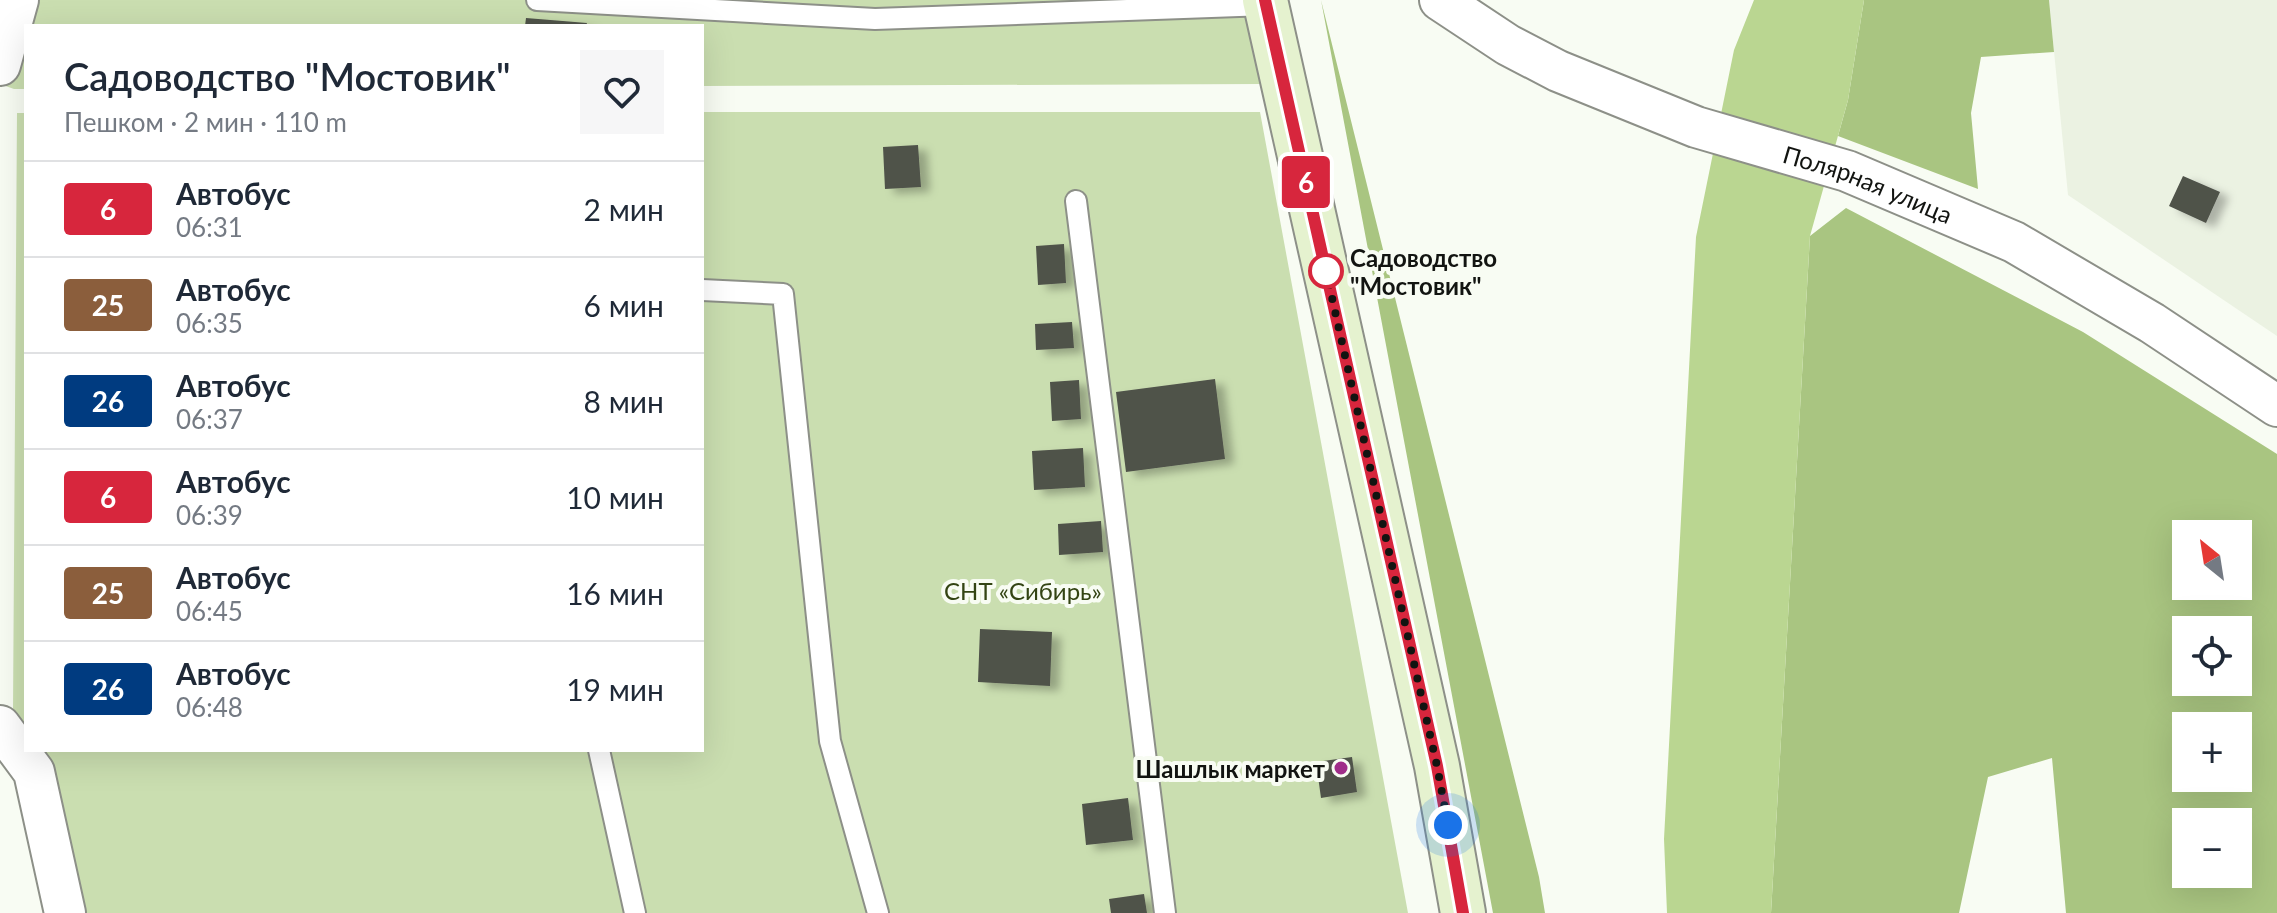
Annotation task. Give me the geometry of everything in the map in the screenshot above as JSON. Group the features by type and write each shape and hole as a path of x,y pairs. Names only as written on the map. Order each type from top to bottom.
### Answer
{"main road":[{"path":"1266,3 1437,766 1463,913"}],"street":[{"path":"0,65 18,0"},
{"name":"Полярная улица","path":"1440,0 1508,45 1558,71 1696,127 1847,171 2014,242 2152,323 2277,406"},
{"path":"0,726 34,772 65,913"}],"lane":[{"path":"537,0 875,19 1266,3"},
{"path":"1076,201 1165,913"},
{"path":"704,290 783,294 830,741 878,913"},
{"path":"599,752 635,913"}],"shaded area":[{"path":"1321,0 1539,877 1545,913 1493,913"},
{"path":"1754,0 1864,0 1848,100 1810,236 1771,913 1667,913 1664,839 1696,237 1734,50"},
{"path":"1864,0 2049,0 2054,52 1981,57 1971,113 1978,189 1838,136 1848,100"},
{"path":"2049,0 2277,0 2277,336 2068,195"},
{"path":"1846,208 2083,332 2277,454 2277,913 2066,913 2052,758 1988,777 1959,913 1771,913 1810,236"}],"green space":[{"path":"0,0 1244,0 1262,84 704,86 704,24 24,24 24,89 0,84"},
{"name":"СНТ «Сибирь»","path":"704,112 1260,112 1408,913 49,913 13,713 17,113 24,113 24,752 704,752"}],"building":[{"path":"526,18 587,23 587,24 525,24"},
{"path":"918,145 921,187 885,189 883,147"},
{"path":"2183,176 2220,192 2206,223 2169,206"},
{"path":"1064,244 1066,283 1038,285 1036,246"},
{"path":"1072,322 1074,348 1036,350 1035,324"},
{"path":"1215,379 1225,459 1126,472 1116,392"},
{"path":"1079,380 1081,419 1052,421 1050,382"},
{"path":"1083,448 1085,487 1034,490 1032,451"},
{"path":"1101,521 1103,552 1059,555 1058,524"},
{"path":"980,629 1052,632 1050,686 978,682"},
{"path":"1352,757 1357,792 1321,798 1316,762"},
{"path":"1128,798 1133,840 1086,845 1082,804"},
{"path":"1144,894 1147,913 1111,913 1109,899"}],"bus line":[{"name":"6","path":"1265,0 1437,766 1463,913"}],"place":[{"name":"Садоводство \"Мостовик\"","path":"1326,271"},
{"name":"Шашлык маркет","path":"1341,768"}],"route":[{"path":"1326,271 1448,825"}]}
